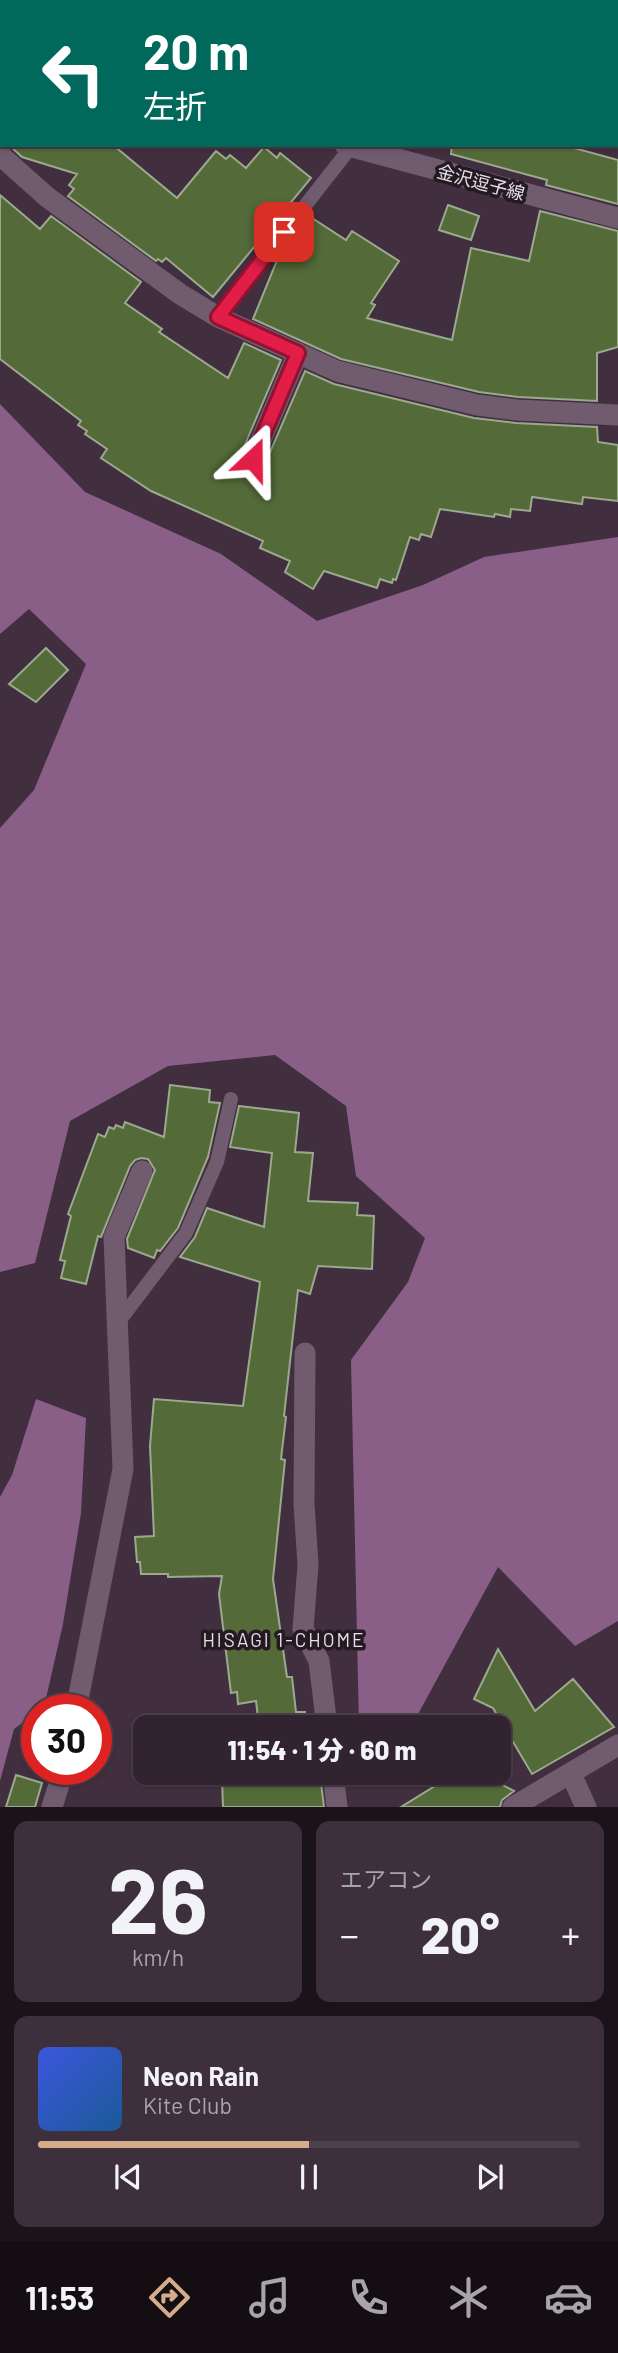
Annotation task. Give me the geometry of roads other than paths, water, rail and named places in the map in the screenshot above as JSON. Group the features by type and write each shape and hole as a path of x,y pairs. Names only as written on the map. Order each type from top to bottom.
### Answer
{"street":[{"name":"金沢逗子線","path":"352,147 618,218"},
{"path":"0,155 47,197 118,250 218,317 337,371 477,405 517,410 618,415"},
{"path":"253,459 298,353"},
{"path":"79,1694 123,1469 114,1237 142,1171"},
{"path":"305,1353 304,1504 308,1565 303,1629 319,1661 326,1715"},
{"path":"513,1807 618,1745"},
{"path":"571,1774 586,1807"},
{"path":"52,1807 59,1785"},
{"path":"334,1785 337,1807"}],"lane":[{"path":"218,317 347,147"},
{"path":"117,1324 186,1233 217,1162 231,1099"}],"district":[{"name":"HISAGI 1-CHOME","path":"284,1639"}]}
